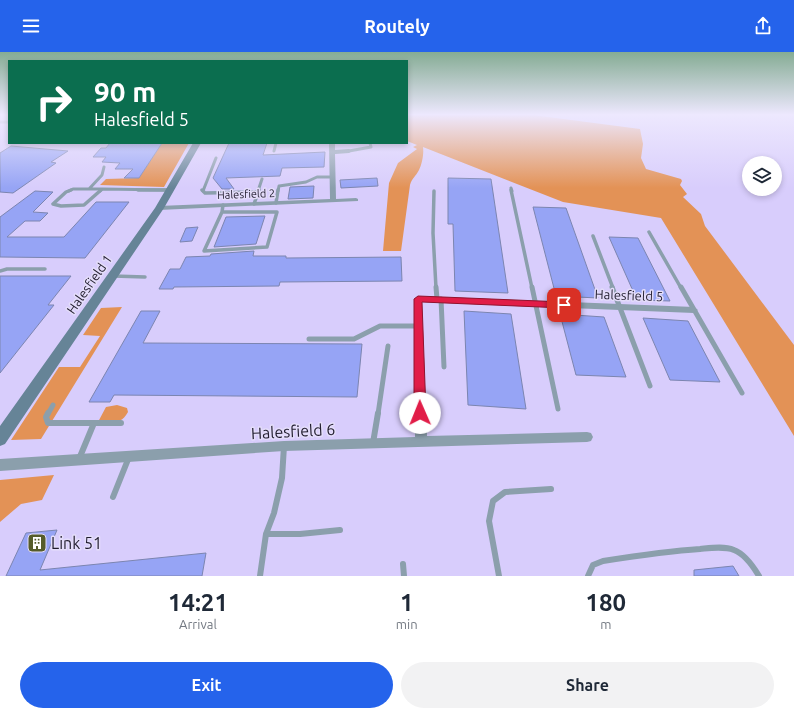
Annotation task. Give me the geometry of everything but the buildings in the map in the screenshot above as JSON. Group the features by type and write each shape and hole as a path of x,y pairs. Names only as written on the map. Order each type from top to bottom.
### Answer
{"street":[{"name":"Halesfield 1","path":"2,433 159,208 196,144"},
{"path":"332,144 333,201"},
{"path":"332,152 349,151"},
{"name":"Halesfield 2","path":"159,208 223,208 254,204 356,200"},
{"name":"Halesfield 5","path":"420,442 418,299 694,310"},
{"name":"Halesfield 6","path":"0,465 78,461 284,446 587,436"}],"lane":[{"path":"274,152 276,144"},
{"path":"349,151 371,147 370,144"},
{"path":"216,158 202,190 205,193 258,192"},
{"path":"89,189 102,175 104,167"},
{"path":"276,204 279,186 306,182 316,177 333,177"},
{"path":"254,204 262,179"},
{"path":"511,188 558,409"},
{"path":"102,189 84,205 61,206 53,204 68,190 89,189 102,189 169,190"},
{"path":"434,191 432,233 444,367"},
{"path":"223,208 277,212 267,247 204,252 223,208"},
{"path":"649,232 742,393"},
{"path":"592,236 650,386"},
{"path":"0,271 7,269 45,269"},
{"path":"111,276 145,277"},
{"path":"308,339 354,339 380,326 418,326"},
{"path":"372,444 388,346"},
{"path":"53,405 46,417 48,423 121,423"},
{"path":"78,461 94,422"},
{"path":"260,576 266,534 274,513 282,478 284,446"},
{"path":"113,497 129,457"},
{"path":"500,576 494,555 489,521 493,501 505,492 551,489"},
{"path":"266,534 300,534 340,530"},
{"path":"588,576 593,565 603,561 701,548 733,550 754,567 759,576"},
{"path":"403,564 404,576"}],"shaded area":[{"path":"408,139 642,139 641,158 646,169 681,179 682,181 680,185 687,194 683,197 701,214 705,226 794,345 794,436 661,218 563,202 423,147 421,165 410,185 401,251 383,251 389,183 398,163 417,149 413,147 417,145 408,141"},
{"path":"161,144 188,144 164,187 100,185 106,179 139,178"},
{"path":"122,307 41,439 11,440 59,367 80,367 100,336 83,335 101,308"},
{"path":"117,405 127,408 128,412 122,419 112,423 98,422 106,407"},
{"path":"54,475 42,500 21,504 0,522 0,480"}],"place":[{"name":"Link 51","path":"37,543"}],"route":[{"path":"420,413 418,299 564,305"}]}
